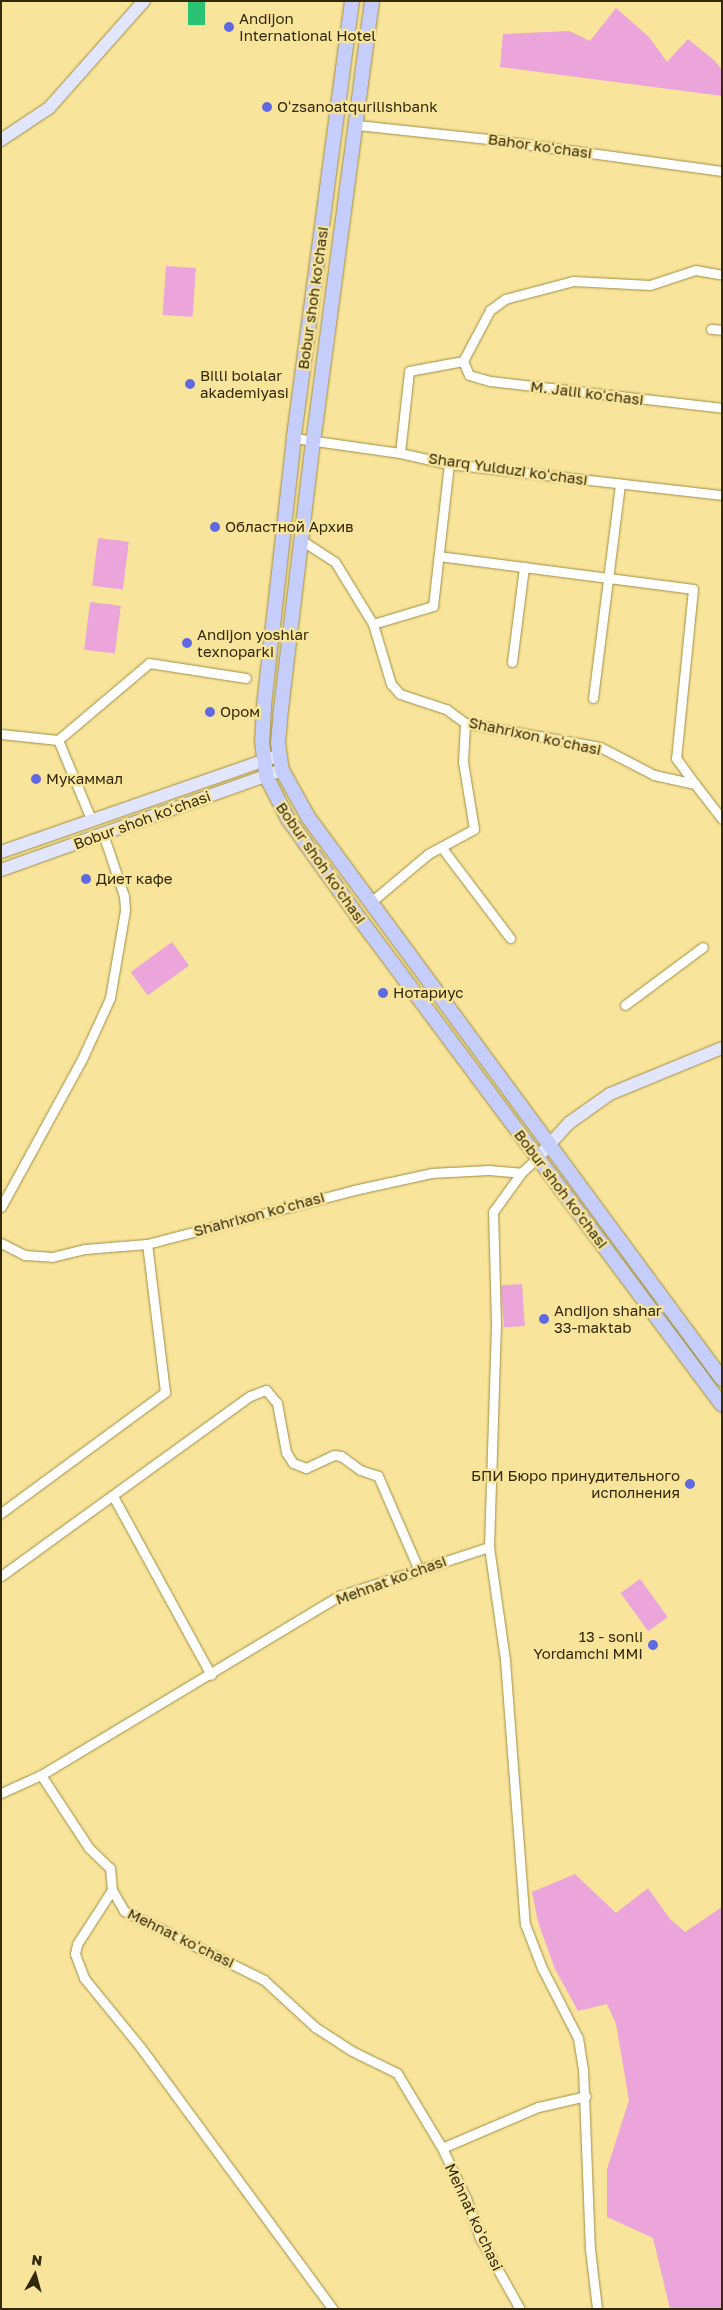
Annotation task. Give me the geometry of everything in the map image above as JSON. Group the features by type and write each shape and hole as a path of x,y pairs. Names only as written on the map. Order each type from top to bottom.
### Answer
{"main road":[{"path":"1,140 49,108 144,1"},
{"name":"Bobur shoh ko'chasi","path":"352,1 294,438 264,707 262,760 266,776 288,820 722,1405"},
{"name":"Bobur shoh ko'chasi","path":"372,1 357,126 313,441 281,709 279,755 282,770 306,814 722,1379"},
{"name":"Bobur shoh koʻchasi","path":"1,852 91,819 279,755"},
{"name":"Bobur shoh koʻchasi","path":"1,870 282,770"},
{"path":"228,772 235,787"},
{"path":"538,1157 581,1113 613,1092 722,1048"}],"street":[{"name":"Bahor koʻchasi","path":"357,126 488,139 722,171"},
{"path":"400,453 409,371 463,361 485,318 505,299 573,280 650,285 695,270 722,275"},
{"path":"711,329 722,330"},
{"name":"M. Jalil koʻchasi","path":"463,361 469,375 490,382 722,408"},
{"name":"Sharq Yulduzi koʻchasi","path":"294,438 400,453 449,464 722,495"},
{"path":"373,624 433,606 449,464"},
{"path":"593,698 620,484"},
{"name":"Shahrixon koʻchasi","path":"301,540 335,562 373,624 394,690 446,709 466,724 600,747 654,775 695,784"},
{"path":"439,556 693,589 676,758 722,819"},
{"path":"512,662 524,567"},
{"path":"1,734 58,740 149,663 246,678"},
{"path":"371,902 428,854 474,829 463,762 466,724"},
{"path":"58,740 91,819"},
{"path":"1,1207 82,1059 110,998 125,910 124,896 103,834"},
{"path":"442,848 510,938"},
{"path":"625,1006 703,947"},
{"path":"538,1157 521,1173 492,1212 496,1324 489,1547 505,1660 525,1924 542,1968 578,2038 586,2096 590,2249 597,2309"},
{"name":"Shahrixon koʻchasi","path":"1,1243 25,1255 38,1258 85,1249 147,1244 354,1190 431,1174 489,1170 521,1173"},
{"path":"1,1513 165,1392 147,1244"},
{"path":"1,1576 250,1396 266,1390 277,1404 286,1452 293,1463 306,1468 334,1455 341,1456 360,1470 378,1476 418,1568"},
{"path":"113,1496 211,1675"},
{"name":"Mehnat koʻchasi","path":"489,1547 418,1568 339,1596 211,1675 41,1775 89,1848 110,1868 112,1890 116,1903 124,1911 264,1980 315,2027 352,2051 397,2073 442,2148 466,2198 480,2238 520,2309"},
{"path":"1,1794 41,1775"},
{"path":"112,1890 77,1944 75,1954 84,1978 141,2048 334,2309"},
{"path":"442,2148 538,2107 586,2096"}],"shaded area":[{"path":"188,1 205,1 205,25 188,25"},
{"path":"616,8 649,37 667,62 688,39 715,61 722,70 722,96 500,67 503,34 569,31 590,41"},
{"path":"166,266 196,268 193,317 163,315"},
{"path":"98,538 129,542 123,589 92,586"},
{"path":"90,602 121,606 115,653 84,650"},
{"path":"172,942 189,965 148,995 131,972"},
{"path":"522,1284 525,1326 504,1327 501,1285"},
{"path":"640,1579 668,1617 648,1631 621,1593"},
{"path":"575,1874 616,1913 648,1888 670,1919 685,1932 722,1907 722,2309 670,2309 653,2238 607,2217 607,2169 629,2100 616,2024 607,2004 578,2011 555,1969 538,1922 532,1892"}],"place":[{"name":"Andijon International Hotel","path":"229,27"},
{"name":"Oʻzsanoatqurilishbank","path":"267,107"},
{"name":"Billi bolalar akademiyasi","path":"190,384"},
{"name":"Областной Архив","path":"215,527"},
{"name":"Andijon yoshlar texnoparki","path":"187,643"},
{"name":"Ором","path":"210,712"},
{"name":"Мукаммал","path":"36,779"},
{"name":"Диет кафе","path":"86,879"},
{"name":"Нотариус","path":"383,993"},
{"name":"Andijon shahar 33-maktab","path":"544,1319"},
{"name":"БПИ Бюро принудительного исполнения","path":"690,1484"},
{"name":"13 - sonli Yordamchi MMI","path":"653,1645"}]}
